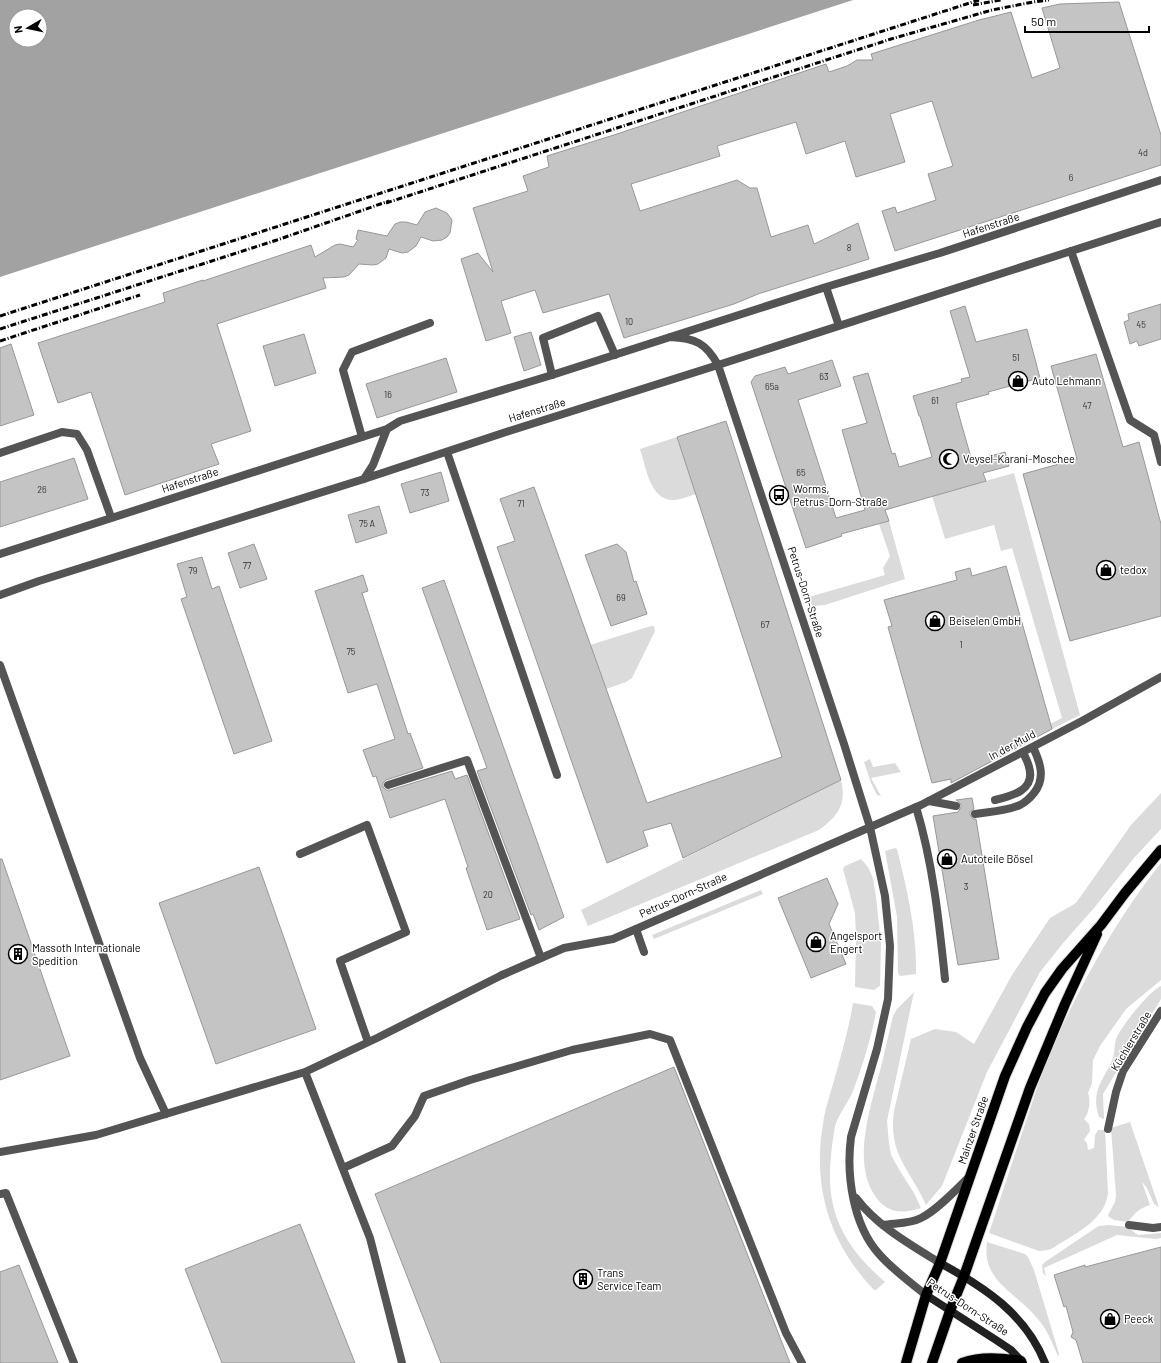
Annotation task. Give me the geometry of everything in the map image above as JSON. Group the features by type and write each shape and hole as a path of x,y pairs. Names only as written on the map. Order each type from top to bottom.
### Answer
{"main road":[{"name":"Mainzer Straße","path":"906,1363 926,1295 940,1263 1005,1076 1026,1027 1045,993 1062,969 1101,925 1125,893 1161,850"},
{"name":"Mainzer Straße","path":"932,1363 1045,1048 1101,925"},
{"name":"Petrus-Dorn-Straße","path":"940,1263 964,1276 1014,1314 1032,1337 1045,1363"},
{"name":"Petrus-Dorn-Straße","path":"926,1295 996,1340 1010,1350 1022,1362"},
{"name":"Petrus-Dorn-Straße","path":"962,1363 974,1359 985,1358 1022,1362"}],"street":[{"name":"Hafenstraße","path":"0,554 387,429 400,421 552,375 940,253 1161,180"},
{"name":"Hafenstraße","path":"0,595 1161,222"},
{"path":"1071,251 1130,420 1154,435 1161,462"},
{"path":"826,288 839,326"},
{"path":"552,375 543,338 598,316 615,355"},
{"path":"362,437 343,370 352,352 430,323"},
{"name":"Hafenstraße","path":"670,337 682,338 700,343 708,350 718,365"},
{"name":"Petrus-Dorn-Straße","path":"718,365 844,744 870,827 880,868 888,919 890,946 888,999 884,1022 851,1137 849,1164 853,1194 859,1216 869,1240 879,1254 926,1295"},
{"path":"364,479 373,465 387,429"},
{"path":"0,453 62,432 77,434 87,450 111,517"},
{"path":"446,452 557,775"},
{"path":"0,665 140,1058 166,1114"},
{"name":"In der Muld","path":"870,827 916,808 1161,678"},
{"path":"975,814 1020,805 1033,795 1041,780 1041,771 1040,762 1033,747"},
{"path":"995,800 1015,795 1028,783 1030,772 1023,752"},
{"path":"388,785 467,760 541,958"},
{"path":"929,801 956,806"},
{"path":"916,808 925,836 937,906 945,979"},
{"path":"300,854 368,825 406,932 340,961 368,1042"},
{"name":"Petrus-Dorn-Straße","path":"0,1152 96,1135 305,1072 502,975 564,948 613,939 870,827"},
{"path":"636,929 644,952"},
{"name":"Küchlerstraße","path":"1108,1129 1116,1092 1123,1072 1161,1011"},
{"path":"343,1168 392,1146 415,1116 424,1096 470,1080 572,1050 650,1034 670,1040 786,1333 802,1363"},
{"path":"305,1072 370,1238 402,1363"},
{"path":"883,1225 920,1219 929,1214 969,1178"},
{"path":"0,1194 6,1193 74,1363"},
{"name":"Petrus-Dorn-Straße","path":"853,1194 870,1215 914,1247 940,1263"},
{"path":"1129,1225 1153,1228 1161,1227"}],"shaded area":[{"path":"0,0 853,0 0,277"},
{"path":"677,437 696,494 675,500 667,499 660,495 650,482 640,449"},
{"path":"1014,473 1080,715 1052,729 1050,724 1062,718 1012,548 1001,551 994,525 945,539 932,496"},
{"path":"889,521 905,579 825,605 812,606 809,597 885,575 883,568 890,556 879,524"},
{"path":"654,626 655,631 632,678 626,682 606,689 590,645"},
{"path":"870,759 873,767 895,763 901,772 871,778 881,796 877,795 871,783 864,762"},
{"path":"841,780 843,788 842,803 831,820 819,830 588,926 581,910"},
{"path":"1161,793 1161,829 1134,858 1040,972 987,1072 942,1186 926,1205 897,1151 894,1139 894,1111 911,1039 935,1029 956,1032 974,1044 1012,975 1050,918 1076,903 1131,825"},
{"path":"895,848 897,849 908,895 916,958 916,974 900,976 898,973 897,917 885,851"},
{"path":"861,859 868,867 873,878 881,943 880,986 874,990 855,987 855,913 843,869 845,866"},
{"path":"1161,863 1161,980 1126,1009 1100,1046 1093,1060 1092,1083 1088,1093 1089,1106 1084,1119 1089,1124 1090,1131 1084,1140 1087,1143 1088,1150 1094,1148 1095,1135 1098,1130 1105,1130 1108,1193 1106,1203 1095,1219 1087,1226 1048,1250 1039,1251 989,1233 1040,1078 1069,1012 1112,934 1144,885"},
{"path":"761,890 763,894 654,939 652,935"},
{"path":"1161,986 1161,999 1103,1094 1104,1119 1099,1117 1096,1101 1098,1088 1112,1060 1116,1039 1136,1010 1150,994"},
{"path":"914,992 887,1121 891,1155 914,1193 921,1208 909,1211 898,1211 888,1208 879,1201 870,1187 865,1171 865,1136 872,1099 893,1016 897,1009"},
{"path":"853,1003 872,1006 876,1012 869,1042 857,1081 835,1126 831,1156 831,1194 840,1226 848,1241 858,1255 885,1282 876,1290 874,1290 859,1272 846,1254 836,1234 828,1213 820,1170 820,1147 824,1118 845,1040"},
{"path":"1130,1122 1159,1207 1154,1204 1147,1188 1142,1182 1150,1205 1138,1211 1128,1222 1114,1220 1108,1215 1115,1202 1116,1195 1111,1128"},
{"path":"1109,1225 1127,1227 1138,1235 1161,1233 1161,1238 1156,1239 1117,1235 1044,1268 1046,1276 1043,1273 1042,1265 1045,1262 1099,1226"},
{"path":"987,1242 1025,1254 1028,1257 1034,1270 1059,1354 1058,1356 1041,1322 1002,1285 989,1267"}],"building":[{"path":"1119,2 1161,135 1161,165 895,251 882,211 895,207 897,213 936,200 928,174 953,166 932,101 890,114 905,162 856,177 845,141 806,154 796,122 717,146 720,156 631,184 640,211 737,180 750,188 757,188 771,237 808,225 814,244 858,223 869,259 758,294 734,304 624,338 609,294 543,313 535,290 501,301 511,333 486,341 461,259 478,253 493,272 473,208 528,191 523,176 549,167 547,156 826,64 829,72 847,66 857,60 873,60 871,54 979,20 1011,12 1032,78 1060,68 1042,8 1060,4"},
{"path":"436,208 447,213 452,220 450,233 442,240 433,241 421,237 416,246 408,252 402,253 389,249 386,258 378,264 359,264 349,275 344,277 323,278 326,288 217,324 251,431 211,444 219,464 125,495 91,392 58,403 38,343 165,302 163,293 311,245 315,257 335,245 340,244 353,247 358,240 356,239 358,230 387,236 395,224 406,222 417,225 425,212"},
{"path":"1161,304 1161,339 1139,346 1137,341 1130,344 1124,322 1129,320 1128,314"},
{"path":"965,306 976,342 1027,329 1040,378 988,392 989,394 956,403 972,461 1005,452 1009,466 983,473 986,481 885,510 889,521 841,534 842,536 806,548 751,382 755,376 785,367 788,374 832,360 841,386 798,400 836,518 865,510 842,430 867,423 853,377 868,373 892,454 895,453 899,467 932,457 913,396 962,382 961,379 970,377 950,311"},
{"path":"531,332 541,365 524,371 514,337"},
{"path":"304,334 316,373 275,386 263,346"},
{"path":"11,344 34,415 0,426 0,348"},
{"name":"tedox","path":"1096,354 1123,447 1139,442 1161,524 1161,616 1070,641 1023,474 1077,459 1051,366"},
{"path":"446,358 457,392 377,418 366,384"},
{"path":"726,421 841,780 683,858 671,823 643,831 648,846 607,863 497,547 515,541 500,499 534,487 647,803 782,757 677,437"},
{"path":"74,458 88,499 0,527 0,482"},
{"path":"441,472 449,501 410,513 401,484"},
{"path":"379,506 387,533 356,543 348,515"},
{"path":"254,544 267,579 240,588 228,553"},
{"path":"617,544 626,552 634,582 636,581 647,614 611,626 585,555"},
{"path":"202,557 212,589 219,586 272,741 234,754 181,599 187,597 177,564"},
{"path":"1006,566 1052,729 951,783 951,779 932,783 888,627 892,626 884,600 957,580 955,572 970,568 972,576"},
{"path":"363,575 368,591 362,593 408,734 410,733 423,768 386,780 383,783 383,787 386,790 390,790 452,771 455,779 467,775 520,919 487,930 445,799 390,818 376,776 373,777 363,750 395,739 377,684 348,693 315,591"},
{"path":"444,580 564,917 539,930 533,914 531,915 477,771 487,768 422,588"},
{"path":"972,798 974,809 970,812 970,815 973,819 976,819 999,959 958,965 933,816 958,812 961,805 956,800"},
{"name":"Massoth Internationale Spedition","path":"0,859 2,859 70,1056 0,1080"},
{"path":"259,867 316,1029 216,1064 159,903"},
{"name":"Angelsport Engert","path":"827,878 838,904 829,924 846,964 811,978 778,898"},
{"name":"Trans Service Team","path":"674,1067 790,1363 441,1363 375,1194"},
{"path":"300,1224 355,1363 222,1363 185,1269"},
{"name":"Peeck","path":"1161,1247 1161,1363 1083,1363 1076,1340 1071,1337 1073,1332 1066,1306 1064,1307 1054,1275 1085,1265 1085,1267"},
{"path":"19,1265 58,1363 0,1363 0,1272"}],"railway":[{"path":"0,316 979,0"},
{"path":"973,5 1001,0"},
{"path":"386,203 891,39 992,10 1049,0"},
{"path":"0,329 277,240 389,201"},
{"path":"0,341 140,295"}],"place":[{"name":"Auto Lehmann","path":"1018,381"},
{"name":"Veysel-Karani-Moschee","path":"949,459"},
{"name":"Worms, Petrus-Dorn-Straße","path":"779,495"},
{"name":"tedox","path":"1106,570"},
{"name":"Beiselen GmbH","path":"935,621"},
{"name":"Autoteile Bösel","path":"947,859"},
{"name":"Angelsport Engert","path":"816,942"},
{"name":"Massoth Internationale Spedition","path":"18,954"},
{"name":"Trans Service Team","path":"583,1279"},
{"name":"Peeck","path":"1110,1319"}]}
